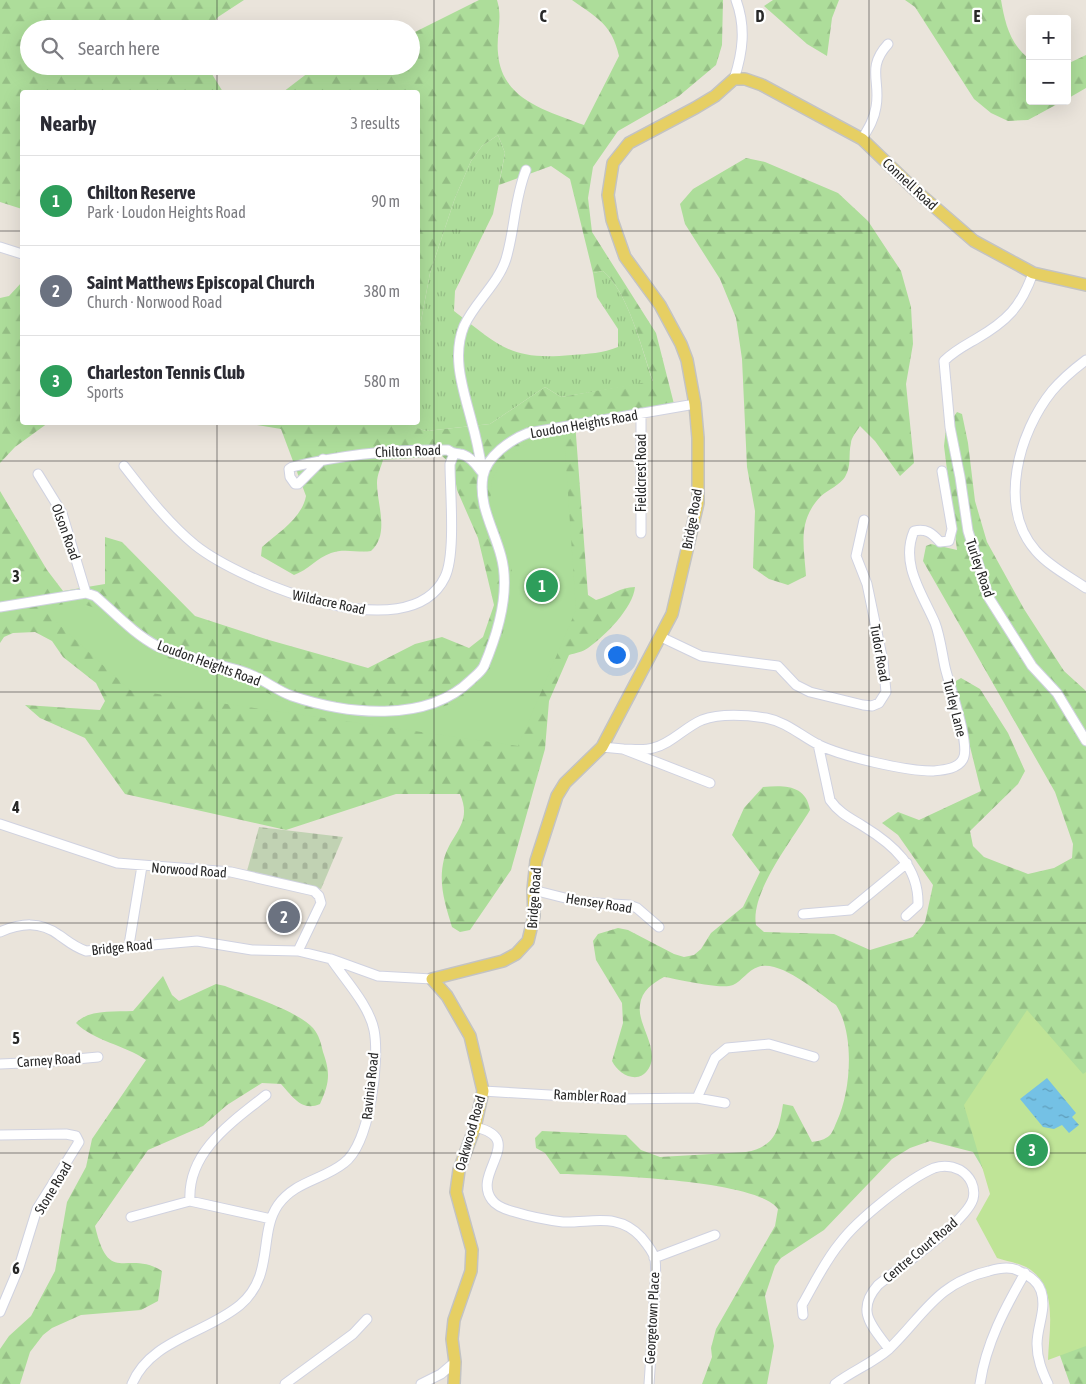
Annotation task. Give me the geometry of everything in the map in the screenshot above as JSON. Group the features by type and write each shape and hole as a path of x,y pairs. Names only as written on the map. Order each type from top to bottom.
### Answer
{"main road":[{"name":"Connell Road","path":"734,79 744,79 762,85 862,139 915,190 974,241 1033,273 1086,286"},
{"path":"695,404 681,344 660,305 626,257 612,220 608,195 613,163 629,143 715,96 734,79"},
{"name":"Bridge Road","path":"432,979 494,964 516,954 531,934 534,916 533,890 536,861 557,796 564,783 602,747 672,614 698,503 698,438 695,404"},
{"name":"Oakwood Road","path":"432,979 446,996 470,1036 483,1091 475,1127 459,1170 456,1192 472,1250 471,1271 454,1320 452,1339 455,1362 454,1384"}],"street":[{"path":"734,79 741,58 744,31 736,0"},
{"path":"862,139 873,121 877,105 876,71 878,55 888,44"},
{"path":"483,475 461,384 460,339 472,312 498,276 506,260 512,237 514,210 526,170"},
{"path":"0,247 20,253"},
{"name":"Turley Road","path":"1033,273 1021,302 1010,316 997,327 958,349 944,362 950,427 968,531 989,598 1032,666 1057,693 1086,740"},
{"path":"1086,360 1070,372 1052,391 1029,430 1017,473 1016,498 1024,533 1037,552 1086,588"},
{"name":"Loudon Heights Road","path":"86,593 95,596 142,636 158,646 247,673 291,695 330,705 366,710 400,710 435,703 461,690 483,669 501,617 504,574 502,558 485,512 482,498 483,475 495,455 519,437 695,404"},
{"name":"Fieldcrest Road","path":"641,414 641,532"},
{"name":"Chilton Road","path":"322,459 378,451 448,450 454,454 462,454 475,463 483,475"},
{"name":"Wildacre Road","path":"124,466 172,523 194,545 222,563 285,592 354,608 382,610 402,608 420,602 436,590 446,576 452,537 450,464 454,454"},
{"name":"Turley Lane","path":"623,749 652,749 702,720 719,715 766,718 783,723 818,744 861,760 929,771 945,770 959,764 964,758 964,736 935,624 920,596 911,566 909,543 914,531 923,529 933,534 940,542 949,541 952,528 942,471"},
{"name":"Olson Road","path":"38,474 62,513 86,593"},
{"name":"Tudor Road","path":"661,637 701,656 778,666 796,685 810,692 862,705 872,706 879,703 886,692 883,661 867,584 856,556 864,520"},
{"path":"0,607 86,593"},
{"path":"818,744 830,800 835,807 842,814 880,837 912,869 918,894 918,905 906,916"},
{"path":"602,747 623,749 710,783"},
{"name":"Norwood Road","path":"0,824 116,863 231,872 314,891 322,903 298,951"},
{"path":"804,914 850,910 907,863"},
{"path":"129,946 142,866"},
{"name":"Hensey Road","path":"533,890 581,902 629,905 636,908 659,927"},
{"name":"Bridge Road","path":"0,932 24,924 42,926 58,933 73,947 86,951 198,941 252,950 298,951 331,959 378,976 432,979"},
{"name":"Ravinia Road","path":"132,1384 136,1375 152,1356 171,1343 222,1319 242,1304 257,1283 266,1258 271,1219 278,1205 290,1191 345,1163 355,1151 365,1130 372,1097 374,1030 365,1009 331,959"},
{"path":"697,1098 715,1058 728,1048 769,1044 814,1057"},
{"name":"Carney Road","path":"0,1064 98,1057"},
{"name":"Rambler Road","path":"483,1091 616,1099 697,1098 725,1103"},
{"path":"190,1201 189,1190 193,1170 205,1150 225,1129 266,1095"},
{"name":"Georgetown Place","path":"475,1127 495,1135 499,1143 498,1154 491,1168 488,1187 492,1200 504,1209 535,1218 565,1222 601,1219 619,1222 634,1229 646,1242 654,1258 649,1384"},
{"name":"Stone Road","path":"0,1135 66,1134 76,1136 79,1142 38,1208 19,1267 0,1312"},
{"name":"Centre Court Road","path":"803,1315 802,1304 840,1242 891,1195 933,1168 942,1166 954,1167 970,1179 974,1189 972,1200 955,1223 878,1285 873,1291 866,1310 868,1320 889,1349"},
{"path":"131,1218 190,1201 271,1219"},
{"path":"654,1258 716,1235"},
{"path":"834,1384 889,1349 924,1307 944,1290 966,1278 999,1268 1016,1269 1026,1273 1041,1290 1043,1308 1037,1343 1039,1364 1048,1384"},
{"path":"980,1384 983,1362 1002,1313 1026,1273"},
{"path":"285,1384 353,1334 367,1319"},
{"path":"421,1384 441,1374 455,1362"}],"green space":[{"path":"0,0 244,0 216,20 20,20 20,75 213,75 222,90 20,90 20,208 0,202"},
{"path":"479,0 497,0 499,7 498,53 501,69 508,82 517,93 529,101 584,125 619,56 608,29 596,17 572,0 723,0 722,45 716,65 679,96 618,131 593,167 588,198 592,232 656,333 674,404 575,422 588,595 596,600 625,588 635,587 629,604 610,629 586,649 569,655 549,701 545,749 511,870 470,930 460,932 452,927 442,885 442,868 447,850 460,828 464,813 460,794 396,794 286,830 125,794 85,738 40,718 25,705 100,710 105,701 96,683 63,657 52,641 35,632 13,633 4,637 0,643 0,491 47,570 63,591 105,584 105,537 122,542 195,616 269,640 368,668 415,644 442,637 469,648 483,637 494,605 478,538 457,490 453,466 442,456 383,460 377,480 381,519 380,536 377,544 371,551 331,553 294,575 261,556 262,547 295,518 304,504 306,496 281,429 256,425 409,425 426,431 490,424 545,387 561,397 653,381 633,322 620,292 603,271 593,273 570,179 551,166 499,185 505,153 498,135 482,146 471,161 455,198 430,273 420,326 420,90 286,90 305,75 420,75 420,30"},
{"path":"773,0 839,0 832,18 827,56 807,44 764,6"},
{"path":"905,0 1001,0 1004,17 1013,40 1026,56 1026,105 1056,105 1028,120 1008,121 991,113 974,99 915,7"},
{"path":"1086,55 1086,88 1071,97 1071,62"},
{"path":"498,135 505,153 493,214 455,291 454,311 495,342 520,353 534,356 551,356 607,351 618,347 618,329 597,297 593,273 603,271 612,280 627,306 653,382 561,397 545,387 490,424 426,431 406,425 420,425 420,326 430,273 455,198 471,161 482,146"},
{"path":"746,158 765,162 838,193 868,221 901,271 911,307 913,344 906,384 914,463 900,476 875,441 860,426 851,441 845,477 821,496 813,505 808,515 804,534 806,576 788,585 769,579 753,568 755,511 747,467 742,359 736,318 720,279 685,224 680,204 693,189"},
{"path":"20,284 20,425 45,425 15,447 0,463 0,298 9,296"},
{"path":"957,412 962,414 968,443 975,501 987,542 1024,609 1064,671 1086,691 1086,1113 995,1189 973,1152 930,1141 910,1148 892,1159 824,1230 781,1258 775,1266 765,1296 774,1346 767,1384 702,1384 712,1357 711,1348 716,1329 775,1226 778,1209 764,1199 741,1191 710,1185 641,1178 560,1174 545,1153 536,1148 535,1138 542,1131 626,1135 641,1150 660,1157 746,1152 763,1146 774,1136 780,1122 783,1104 793,1106 812,1142 821,1140 828,1137 832,1132 842,1109 849,1063 846,1031 836,1005 788,972 777,968 758,967 733,985 727,986 664,977 645,991 640,1005 641,1020 650,1043 652,1058 650,1066 641,1076 630,1077 620,1071 612,1061 623,1023 622,1003 596,960 593,941 598,934 618,928 628,930 674,954 684,957 694,955 701,949 711,933 743,907 760,872 732,835 744,808 763,787 779,786 799,791 808,802 810,810 774,866 766,882 756,912 756,925 764,932 834,934 870,950 913,937 925,922 933,885 898,835 882,823 898,812 919,820 981,791 955,686 956,681 961,678 980,689 1008,733 1025,771 1018,784 970,831 973,846 984,857 1028,874 1054,868 1072,858 1073,844 1055,792 923,561 926,546 931,544 957,550 944,446 946,428"},
{"path":"564,436 576,610 518,746 130,690 41,608 77,602 98,609 144,647 172,660 236,677 299,709 414,715 458,702 493,665 507,619 512,570 490,504 492,479 504,459 528,443 541,437"},
{"path":"259,827 343,837 321,889 247,871"},
{"path":"163,976 172,995 179,1001 216,984 272,1004 306,1022 313,1028 321,1042 327,1067 328,1079 323,1097 320,1104 314,1106 303,1105 281,1084 262,1083 227,1105 203,1126 148,1150 95,1226 100,1245 106,1256 113,1261 149,1265 162,1271 158,1301 141,1310 81,1315 52,1328 43,1335 30,1352 20,1384 0,1384 0,1349 9,1336 31,1316 55,1271 67,1202 86,1167 92,1139 146,1060 129,1050 101,1039 76,1023 95,1013 133,1011"},
{"path":"1027,1010 1083,1074 1086,1072 1086,1346 1048,1360 1050,1309 1044,1285 1026,1267 997,1258 976,1219 990,1194 964,1105"},
{"path":"1086,1332 1086,1384 1070,1384 1058,1350"}],"water":[{"path":"1047,1078 1076,1113 1072,1117 1079,1125 1069,1133 1062,1125 1054,1129 1043,1127 1020,1099"}],"place":[{"name":"Chilton Reserve","path":"542,586"},
{"name":"Saint Matthews Episcopal Church","path":"284,917"},
{"name":"Charleston Tennis Club","path":"1032,1150"}]}
